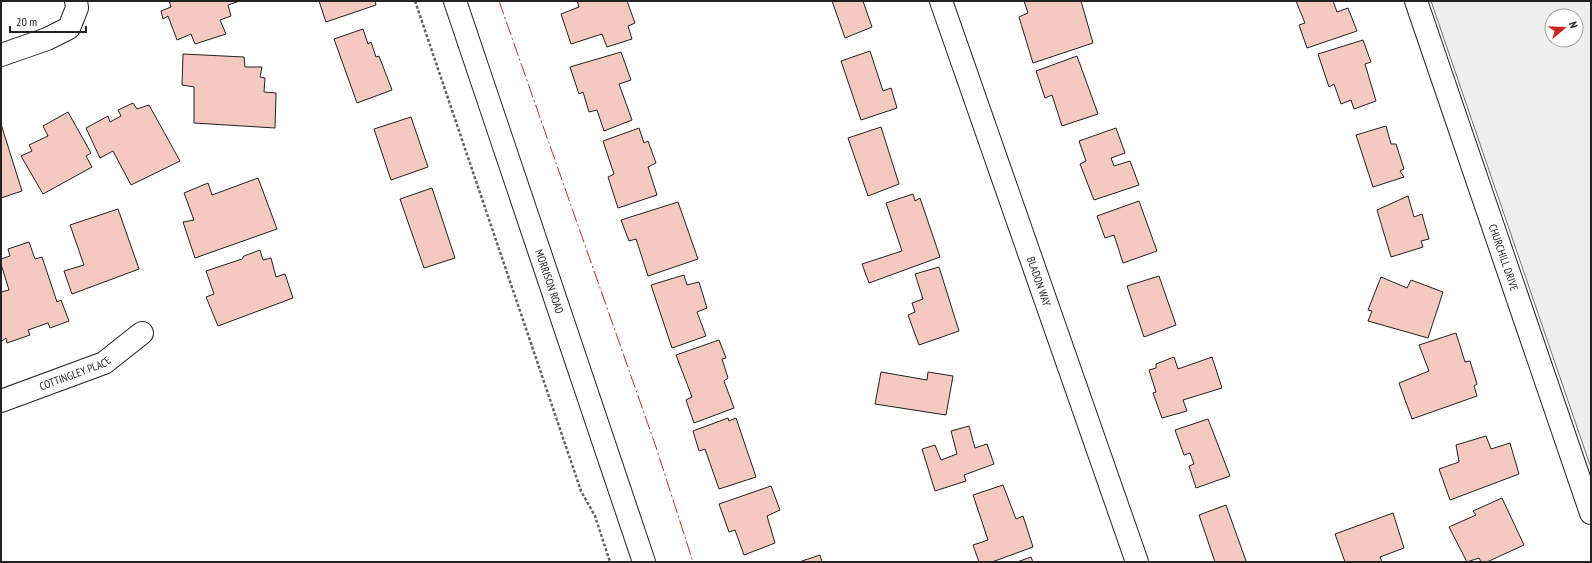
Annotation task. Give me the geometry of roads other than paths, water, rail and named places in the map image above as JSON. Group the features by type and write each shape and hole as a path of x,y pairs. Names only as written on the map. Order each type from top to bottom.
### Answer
{"street":[{"path":"1,55 48,39 69,28 76,8 76,1"},
{"name":"MORRISON ROAD","path":"455,1 644,562"},
{"name":"BLADON WAY","path":"941,1 1137,562"},
{"name":"CHURCHILL DRIVE","path":"1416,1 1591,513"},
{"name":"COTTINGLEY PLACE","path":"1,401 104,363 142,333"}]}
